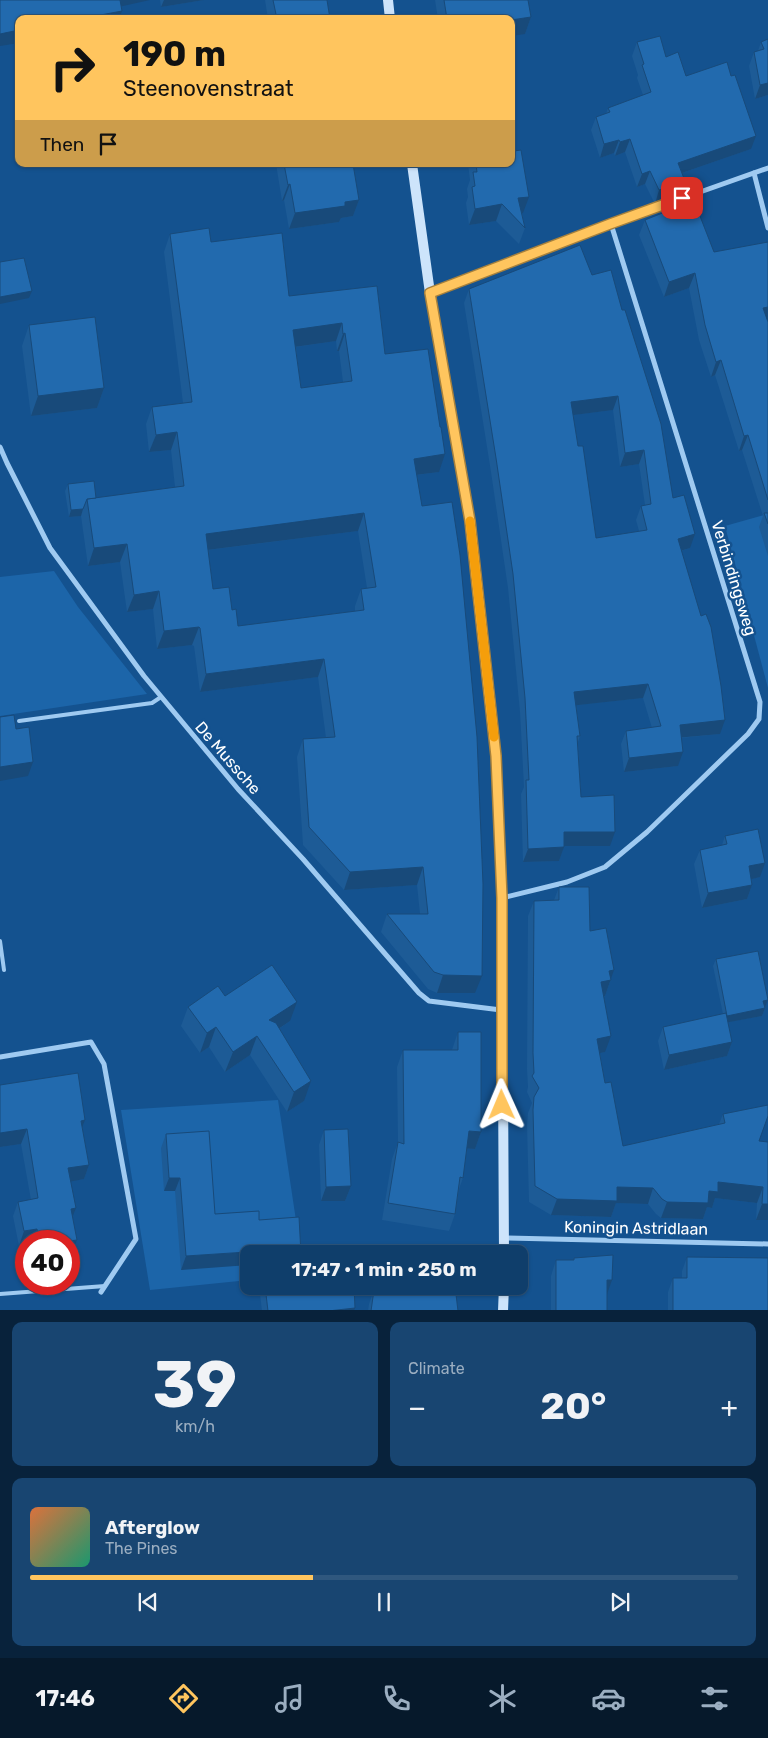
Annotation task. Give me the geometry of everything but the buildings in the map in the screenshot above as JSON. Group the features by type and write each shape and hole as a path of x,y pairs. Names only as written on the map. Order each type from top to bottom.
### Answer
{"street":[{"path":"388,0 390,15"},
{"path":"412,167 430,293 470,521 496,756 502,898 501,1010 504,1245"},
{"path":"682,198 768,168"},
{"path":"754,173 768,228"},
{"path":"430,293 673,202"},
{"name":"Verbindingsweg","path":"502,898 567,882 605,867 647,832 748,734 759,719 760,702 610,224"},
{"name":"De Mussche","path":"0,447 50,548 161,697 238,789 303,859 419,993 429,1001 501,1010"},
{"path":"0,1057 91,1042 104,1064 136,1239 100,1292"},
{"name":"Koningin Astridlaan","path":"504,1238 768,1244"},
{"path":"503,1310 504,1295"}],"lane":[{"path":"19,722 152,702 161,697"},
{"path":"0,942 4,970"},
{"path":"0,1294 105,1286"}],"shaded area":[{"path":"768,514 768,688 725,526"},
{"path":"54,571 78,607 147,694 0,716 0,577"},
{"path":"278,1100 300,1245 240,1245 240,1281 150,1290 121,1110"}],"slow traffic":[{"path":"470,521 494,737"}],"route":[{"path":"502,1105 502,898 496,756 470,521 430,293 682,198"}]}
